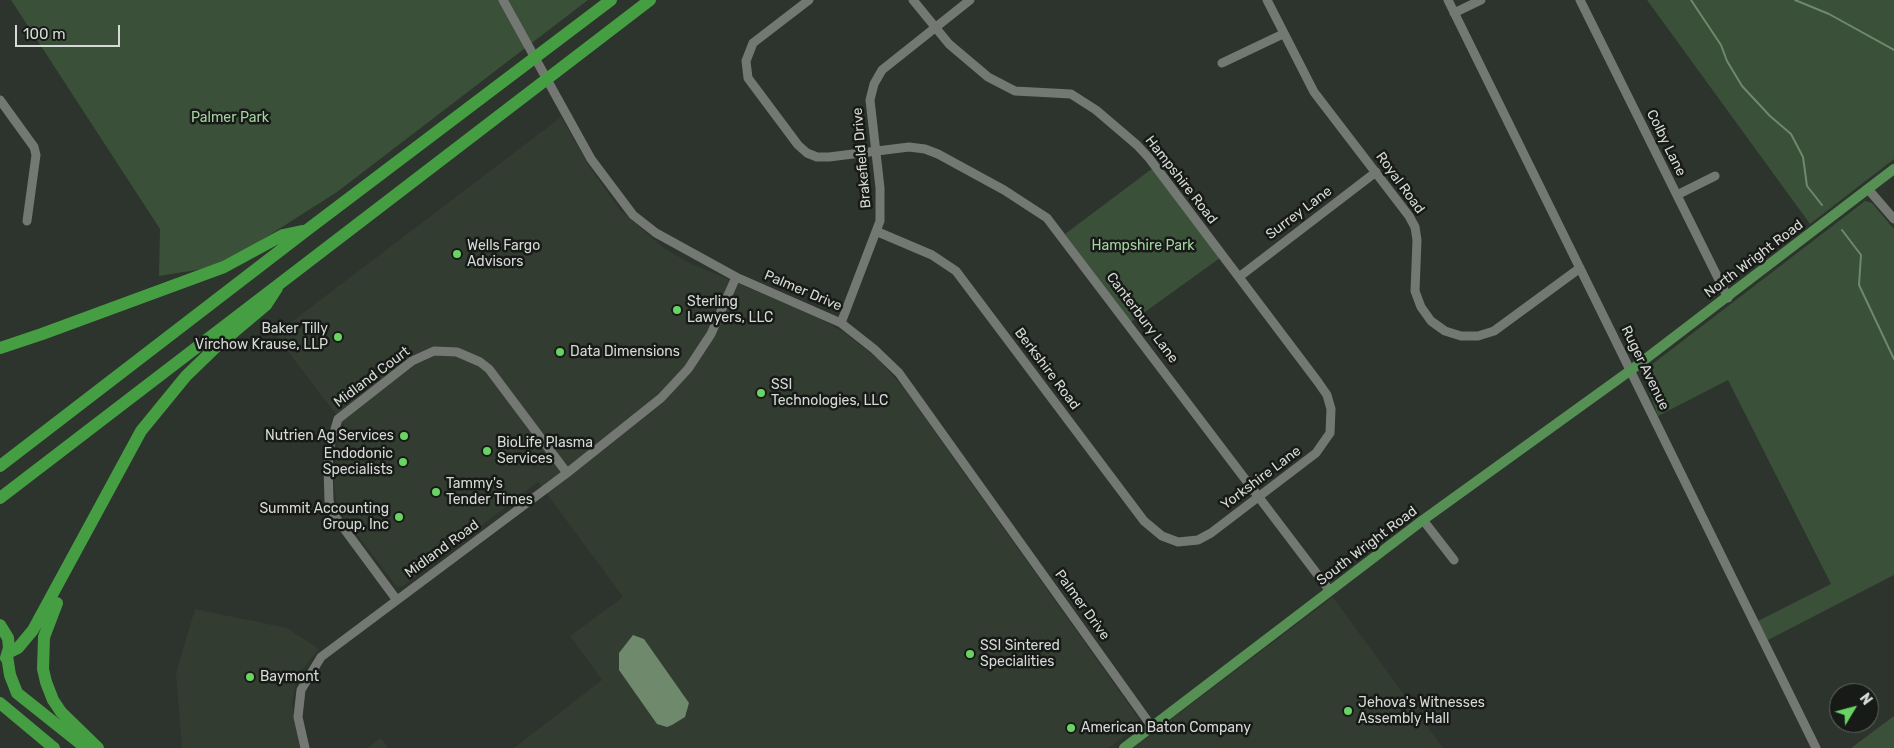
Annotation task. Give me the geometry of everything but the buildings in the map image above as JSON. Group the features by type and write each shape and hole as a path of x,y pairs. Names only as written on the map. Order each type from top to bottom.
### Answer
{"highway":[{"path":"0,466 611,0"},
{"path":"0,498 282,280 650,0"},
{"path":"0,348 224,267 282,235 307,230"},
{"path":"5,658 18,648 33,630 141,431 162,404 214,348 266,305 282,280"},
{"path":"0,354 25,340"},
{"path":"90,524 80,554 48,624 44,638 42,663 46,682 54,702 72,724 98,748"},
{"path":"0,625 8,638 5,658 18,693 86,748"},
{"path":"0,703 54,748"}],"main road":[{"name":"North Wright Road","path":"1631,370 1728,298 1894,169"},
{"name":"South Wright Road","path":"1124,748 1423,520 1631,370"}],"street":[{"name":"Palmer Drive","path":"503,0 591,160 633,215 674,243 736,277 841,322 874,349 899,373 1152,727"},
{"name":"Canterbury Lane","path":"809,0 754,43 746,61 748,78 798,145 807,153 817,157 830,158 909,148 925,149 938,154 1034,207 1047,218 1330,591"},
{"name":"Hampshire Road","path":"913,0 934,28 956,49 1001,85 1015,90 1071,94 1096,110 1148,158 1318,382 1327,395 1331,409"},
{"name":"Brakefield Drive","path":"841,322 878,232 880,221 880,188 870,100 874,84 882,70 970,0"},
{"name":"Royal Road","path":"1266,0 1314,92 1376,172 1415,227 1417,240 1415,291 1421,307 1431,321 1445,331 1461,336 1478,336 1494,331 1580,268"},
{"name":"Ruger Avenue","path":"1448,0 1816,748"},
{"path":"1454,13 1481,0"},
{"name":"Colby Lane","path":"1580,0 1728,298"},
{"path":"1222,63 1283,34"},
{"path":"0,100 34,146 36,155 27,221"},
{"name":"Surrey Lane","path":"1239,277 1376,172"},
{"path":"1677,195 1714,176"},
{"path":"1868,189 1894,219"},
{"name":"Berkshire Road","path":"878,232 932,255 956,271 1144,521 1162,536 1178,542"},
{"name":"Midland Road","path":"305,748 298,716 301,690 317,661 567,473 661,398 688,369 711,334 736,277"},
{"name":"Midland Court","path":"396,600 334,515 329,501 328,466 330,446 338,419 412,361 437,352 457,352 480,362 488,369 567,473"},
{"name":"Yorkshire Lane","path":"1178,542 1198,540 1211,533 1316,453 1324,443 1332,421 1331,409"},
{"path":"1423,520 1454,560"}],"shaded area":[{"path":"561,117 589,166 620,210 665,249 692,264 818,317 845,333 879,360 905,390 1137,716 1139,720 1138,726 1109,748 514,748 602,680 570,636 623,597 538,482 403,586 397,587 341,514 336,500 334,481 335,454 344,425 277,337 282,329"},
{"path":"1333,597 1443,748 1133,748"},
{"path":"195,609 287,628 319,649 301,671 295,687 292,703 300,748 182,748 176,673"},
{"path":"633,635 644,639 689,703 685,717 672,725 667,727 657,724 619,670 619,653"},
{"path":"381,738 388,748 367,748"}],"green space":[{"name":"Palmer Park","path":"11,0 588,0 337,192 221,266 159,276 160,229"},
{"path":"1647,0 1894,0 1894,159 1810,224"},
{"name":"Hampshire Park","path":"1153,168 1220,258 1131,322 1065,234"},
{"path":"1865,201 1872,203 1894,229 1894,575 1768,640 1758,621 1831,584 1728,380 1658,416 1642,372"},
{"path":"1894,716 1894,748 1851,748 1871,733 1879,733 1879,727"}],"waterway":[{"path":"1691,0 1721,45 1727,61 1742,86 1770,116 1791,134 1803,157 1807,186 1822,205"},
{"path":"1795,0 1829,14 1894,50"},
{"path":"1842,230 1861,255 1859,285 1894,359"}],"place":[{"name":"Wells Fargo Advisors","path":"457,254"},
{"name":"Sterling Lawyers, LLC","path":"677,310"},
{"name":"Baker Tilly Virchow Krause, LLP","path":"338,337"},
{"name":"Data Dimensions","path":"560,352"},
{"name":"SSI Technologies, LLC","path":"761,393"},
{"name":"Nutrien Ag Services","path":"404,436"},
{"name":"BioLife Plasma Services","path":"487,451"},
{"name":"Endodonic Specialists","path":"403,462"},
{"name":"Tammy's Tender Times","path":"436,492"},
{"name":"Summit Accounting Group, Inc","path":"399,517"},
{"name":"SSI Sintered Specialities","path":"970,654"},
{"name":"Baymont","path":"250,677"},
{"name":"Jehova's Witnesses Assembly Hall","path":"1348,711"},
{"name":"American Baton Company","path":"1071,728"}]}
